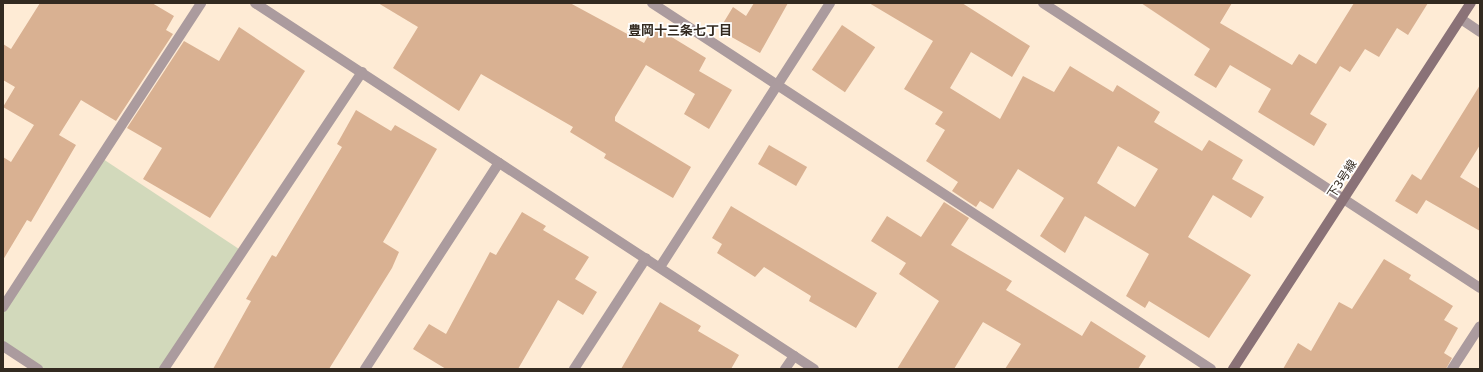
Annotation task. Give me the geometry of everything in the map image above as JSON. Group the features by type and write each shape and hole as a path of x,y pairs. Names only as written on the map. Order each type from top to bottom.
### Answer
{"street":[{"path":"3,307 201,3"},
{"path":"255,3 814,369"},
{"path":"652,3 1211,369"},
{"path":"660,268 830,3"},
{"path":"1043,3 1480,288"},
{"name":"下3号線","path":"1234,369 1471,3"},
{"path":"1461,19 1480,32"},
{"path":"164,369 362,72"},
{"path":"365,369 499,163"},
{"path":"574,369 646,258"},
{"path":"1452,369 1480,326"},
{"path":"3,346 38,369"},
{"path":"785,369 794,356"}],"green space":[{"path":"100,157 242,251 164,369 38,369 3,346 3,307"}],"building":[{"path":"40,3 152,3 174,16 166,30 173,34 116,121 81,100 59,135 76,145 31,222 27,220 3,260 3,157 11,162 34,125 3,107 15,87 3,80 3,44 11,49"},
{"path":"378,3 570,3 644,43 653,27 665,33 706,58 699,71 732,90 709,129 684,114 695,94 646,65 615,117 615,121 691,167 673,198 604,158 606,154 570,132 573,127 481,74 459,111 393,68 418,27"},
{"path":"754,3 788,3 760,53 719,30 733,7 746,16"},
{"path":"869,3 962,3 1030,46 1012,77 971,52 950,88 1000,119 1023,76 1054,92 1070,66 1113,92 1117,85 1160,112 1154,122 1202,151 1209,140 1243,160 1232,179 1264,197 1251,218 1213,195 1188,237 1251,275 1209,338 1149,301 1145,308 1126,296 1149,254 1085,216 1065,253 1040,236 1064,198 1018,169 993,209 980,201 976,207 952,191 958,182 926,161 945,130 935,124 943,112 904,89 933,41","holes":["1118,146 1158,169 1135,207 1097,183"]},
{"path":"1141,3 1232,3 1220,23 1292,65 1299,54 1316,64 1354,3 1428,3 1408,35 1397,28 1379,57 1365,49 1350,72 1340,66 1310,114 1327,124 1314,146 1258,112 1271,89 1230,65 1216,88 1194,75 1210,49"},
{"path":"842,25 875,47 845,92 812,70"},
{"path":"239,27 305,71 210,218 143,179 162,148 127,128 184,41 219,61"},
{"path":"1480,85 1480,145 1460,177 1480,189 1480,231 1426,200 1417,214 1395,201 1412,174 1421,180"},
{"path":"356,110 391,131 395,125 437,149 383,242 399,252 392,268 329,369 213,369 251,301 246,299 272,255 276,257 342,147 337,144"},
{"path":"769,145 807,167 796,186 758,164"},
{"path":"944,202 969,218 951,245 1012,281 1006,290 1082,336 1091,321 1146,356 1138,369 1005,369 1021,344 983,322 954,369 897,369 939,301 899,274 906,263 871,241 887,216 921,237"},
{"path":"731,206 877,293 856,328 809,301 811,296 764,267 755,277 717,253 722,244 712,238"},
{"path":"522,212 546,226 543,230 589,257 575,279 597,292 583,315 558,300 518,369 446,369 413,349 429,324 446,334 490,252 496,255"},
{"path":"1384,259 1411,275 1409,279 1453,306 1444,320 1458,328 1444,353 1452,358 1446,369 1283,369 1298,343 1311,351 1339,302 1352,309"},
{"path":"660,302 701,326 698,331 739,355 731,369 621,369"}],"district":[{"name":"豊岡十三条七丁目","path":"680,30"}]}
